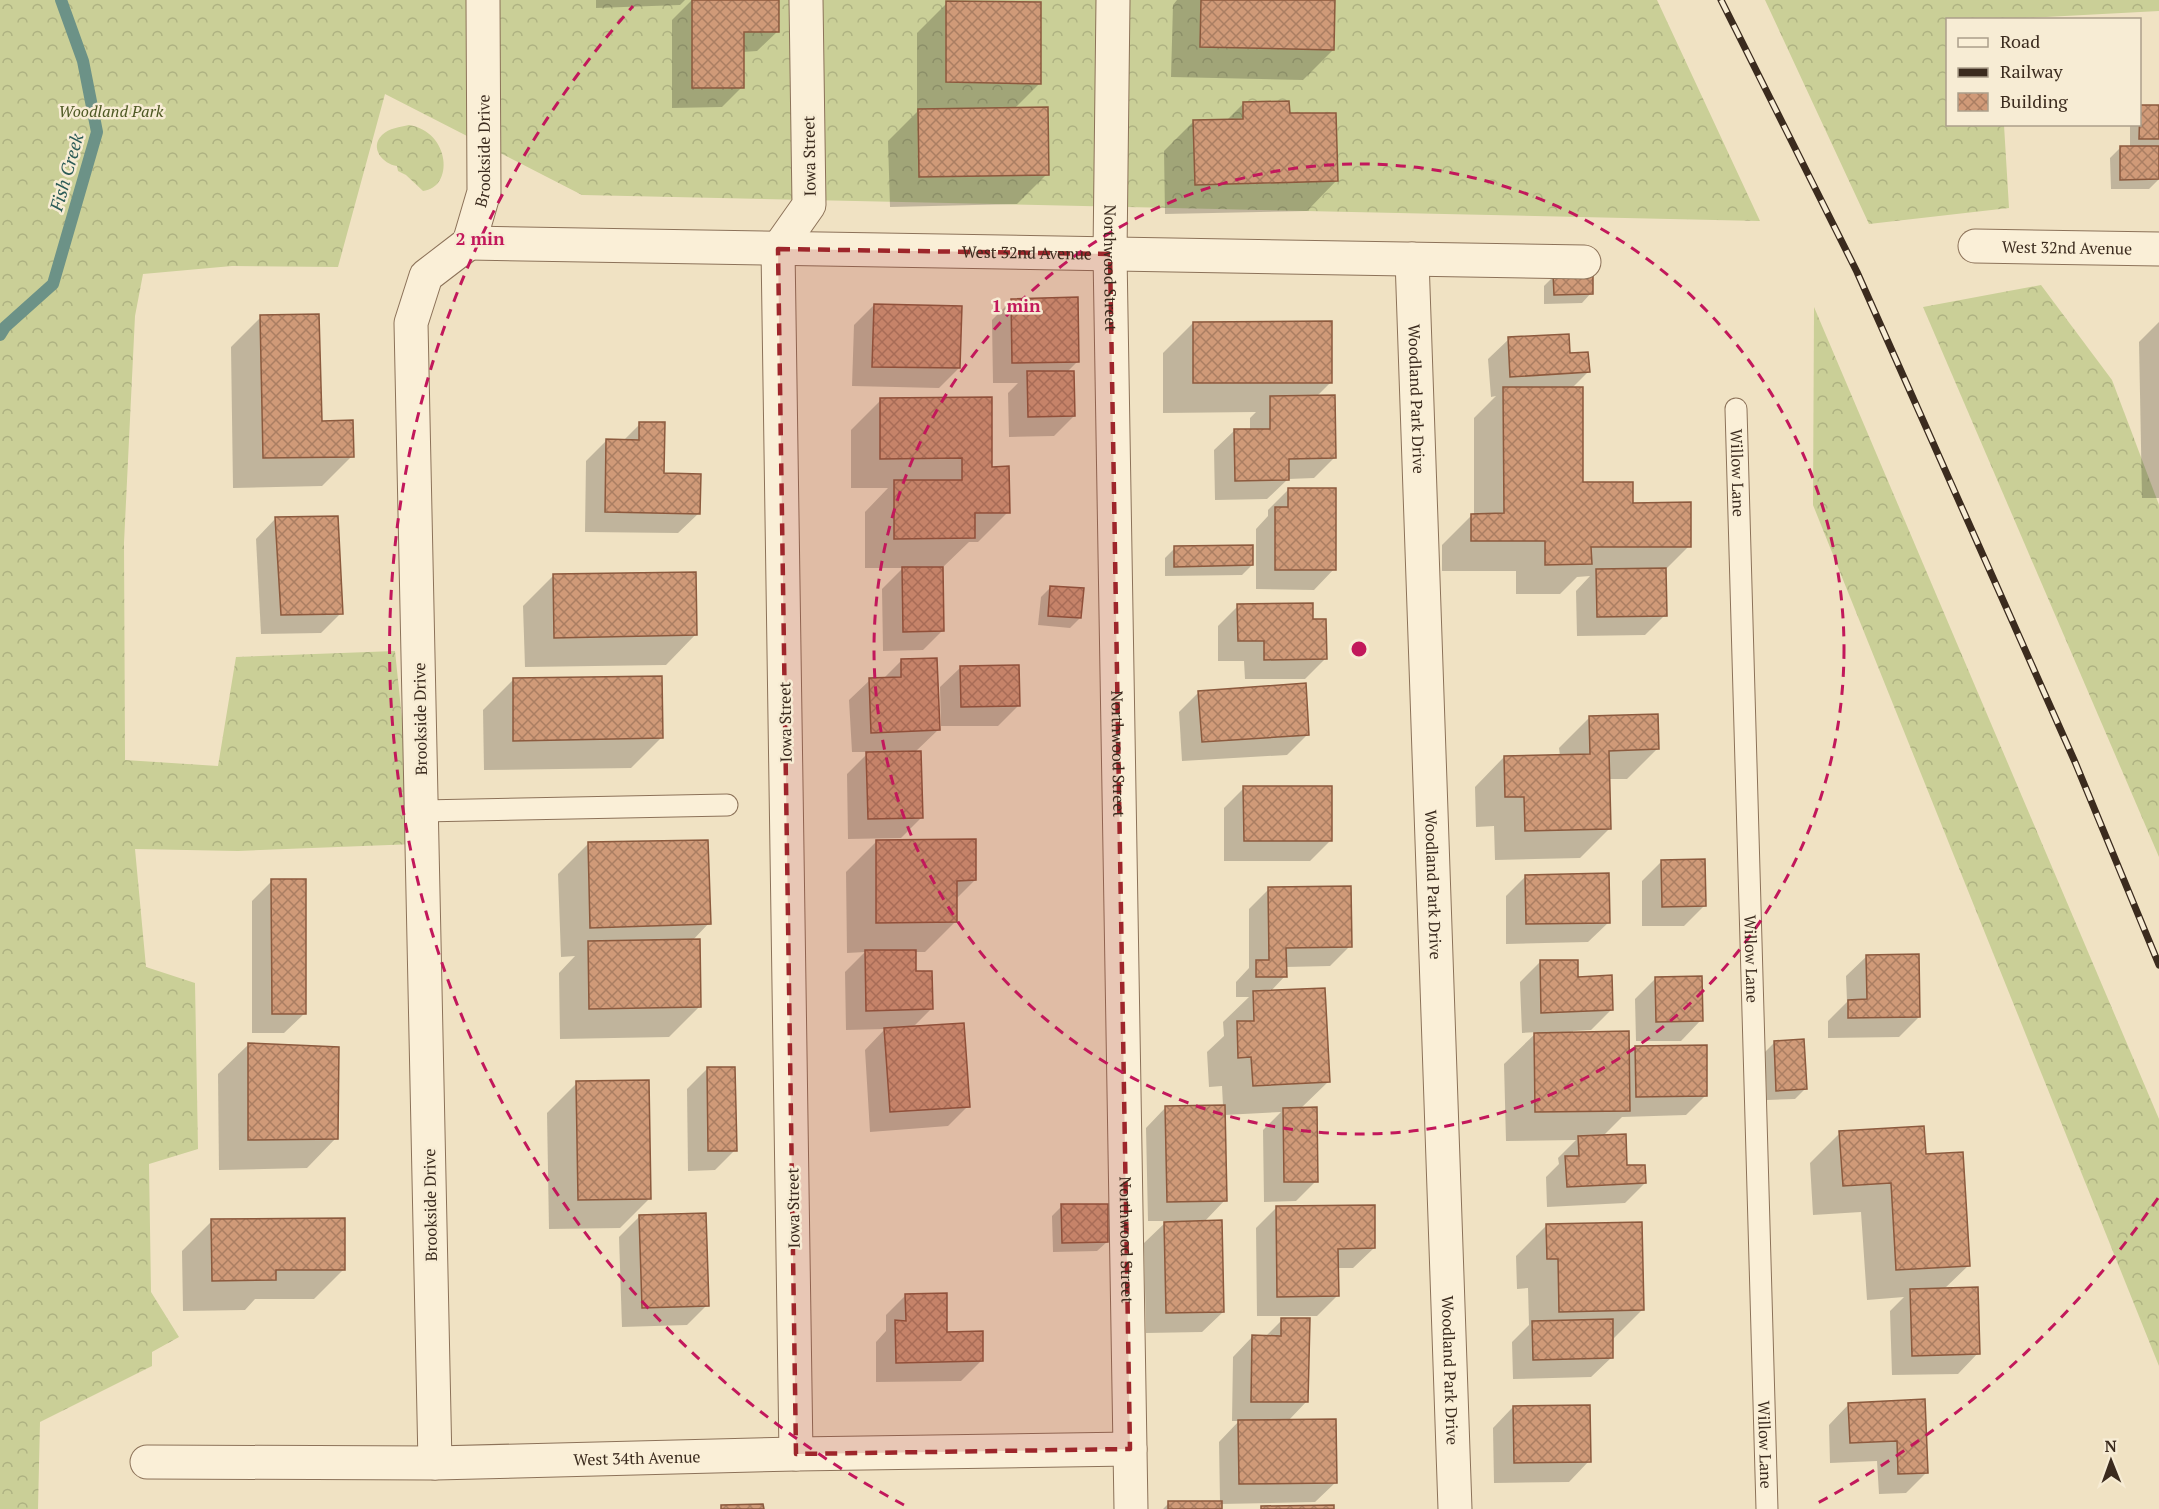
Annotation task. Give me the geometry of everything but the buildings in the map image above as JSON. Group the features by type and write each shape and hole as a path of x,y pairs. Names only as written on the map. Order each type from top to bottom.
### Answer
{"street":[{"name":"Brookside Drive","path":"435,1463 411,323 426,276 469,243 483,192 483,0"},
{"name":"Iowa Street","path":"796,1454 778,249 810,205 806,0"},
{"name":"Northwood Street","path":"1113,0 1110,254 1131,1509"},
{"name":"West 32nd Avenue","path":"469,243 1584,262"},
{"name":"West 32nd Avenue","path":"1975,246 2159,249"},
{"name":"Woodland Park Drive","path":"1412,259 1455,1509"},
{"name":"West 34th Avenue","path":"147,1462 435,1463 1130,1449"}],"lane":[{"name":"Willow Lane","path":"1736,409 1767,1509"},
{"path":"422,811 727,805"}],"highlighted area":[{"path":"778,249 1110,254 1130,1449 796,1454"}],"green space":[{"name":"Woodland Park","path":"0,0 1657,0 1760,221 582,195 385,94 338,267 232,266 143,274 135,316 124,543 125,760 218,766 236,657 395,651 415,844 238,851 135,849 146,967 195,983 198,1149 149,1164 151,1292 179,1337 152,1352 152,1366 40,1422 38,1509 0,1509"},
{"path":"1765,0 2159,0 2159,11 2026,18 1946,18 1946,126 2004,126 2009,208 1869,224"},
{"path":"409,125 423,130 433,138 440,148 443,160 440,180 433,188 423,191 406,175 398,171 397,166 383,159 377,150 378,140 382,135 395,128"},
{"path":"2041,285 2112,380 2159,505 2159,857 1923,307"},
{"path":"1814,307 2159,1119 2159,1366 1813,505"}],"waterway":[{"name":"Fish Creek","path":"0,335 5,327 53,284 97,132 83,61 61,0"}],"railway":[{"path":"1721,0 1857,272 2075,762 2159,965"}]}
